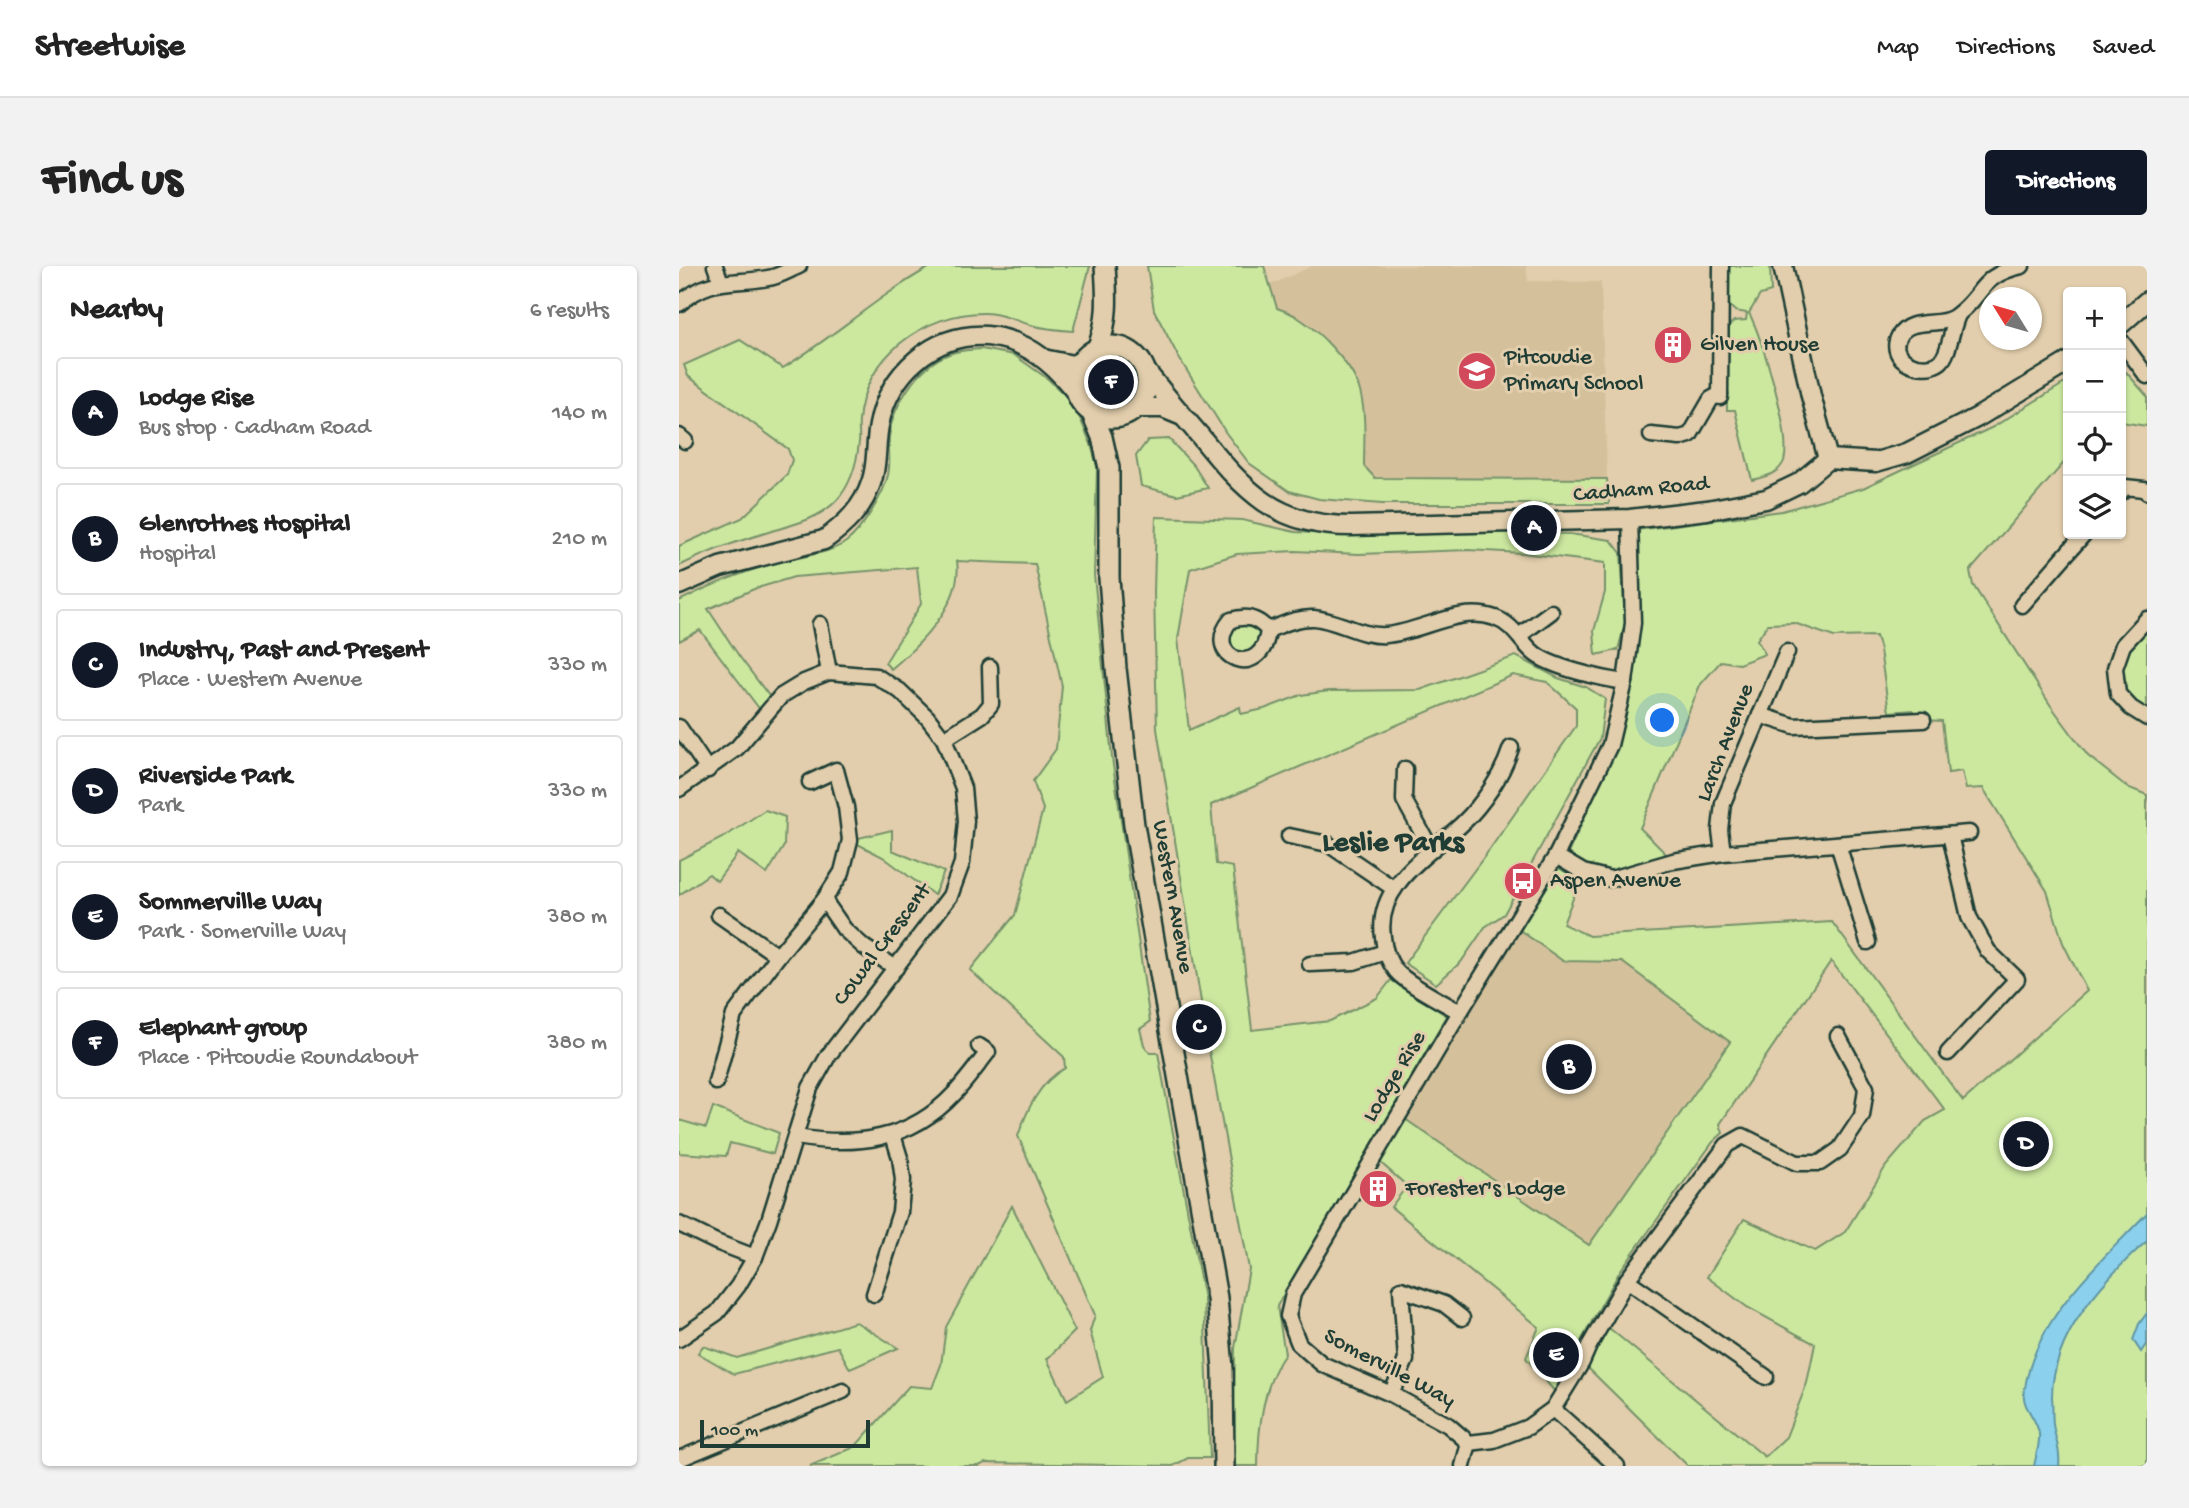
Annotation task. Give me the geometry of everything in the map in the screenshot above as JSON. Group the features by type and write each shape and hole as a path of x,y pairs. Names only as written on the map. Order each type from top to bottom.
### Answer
{"main road":[{"path":"1105,266 1107,314 1104,333 1077,371 1075,383 1078,395 1091,411 1107,459"},
{"path":"1107,314 1115,334 1142,362 1146,371 1146,391 1112,440 1107,459"},
{"path":"1090,354 1117,346 1127,349"},
{"path":"1091,411 1108,418 1131,411"},
{"name":"Western Avenue","path":"1107,459 1109,578 1124,748 1146,903 1217,1298 1223,1369 1224,1466"}],"street":[{"path":"715,266 721,282"},
{"path":"679,304 695,290 721,282 770,278 799,266"},
{"path":"1651,435 1680,438 1690,435 1711,399 1720,396 1721,266"},
{"path":"1783,266 1808,383 1828,459 1876,462 1907,453 1978,417 2063,365"},
{"path":"1959,313 1951,330 1947,354 1938,364 1917,368 1902,359 1897,343 1908,328 1946,321 1959,313 1996,274 2022,266"},
{"path":"2126,320 2147,301"},
{"path":"679,584 720,567 824,540 838,530 863,503 871,485 875,471 878,428 888,393 908,367 927,352 949,341 965,336 999,337 1026,347 1064,375 1078,395"},
{"path":"2126,348 2147,376"},
{"path":"1045,359 1073,365 1090,354"},
{"name":"Cadham Road","path":"1146,371 1227,470 1255,496 1286,514 1315,523 1351,526 1630,519 1766,499 1799,483 1828,459"},
{"path":"1131,411 1163,408 1180,415"},
{"path":"2126,487 2144,489 2147,492"},
{"name":"Lodge Rise","path":"1291,1301 1459,1012 1556,856 1610,745 1625,682 1633,623 1630,519"},
{"path":"2022,605 2080,539"},
{"path":"1520,635 1551,612"},
{"path":"1268,631 1290,622 1314,618 1357,631 1385,635 1463,614 1496,618 1520,635 1535,655 1588,675 1625,682"},
{"path":"2147,620 2123,645 2115,668 2118,694 2131,708 2147,718"},
{"path":"820,624 829,672"},
{"name":"Larch Avenue","path":"1723,853 1720,830 1723,803 1787,652"},
{"path":"944,739 982,715 991,704 991,667"},
{"name":"Cowal Crescent","path":"679,789 737,748 781,696 804,681 829,672 876,676 892,686 927,717 944,739 963,788 966,821 963,863 950,896 828,1056 810,1088 755,1257 738,1286 717,1313 679,1339"},
{"path":"1760,715 1794,726 1923,720"},
{"path":"679,727 708,770"},
{"path":"1459,1012 1397,973 1385,952 1381,923 1393,888 1431,849 1463,823 1503,772 1511,748"},
{"path":"1405,769 1404,800 1431,849"},
{"path":"716,1082 734,1015 824,900 842,872 850,840 837,770 810,782"},
{"path":"1556,856 1583,872 1611,879 1672,861 1723,853 1969,833"},
{"path":"1289,835 1328,844 1393,888"},
{"path":"1948,1053 2017,979 1988,951 1969,917 1950,835"},
{"path":"1838,844 1868,942"},
{"path":"824,900 844,929 864,947 896,968"},
{"path":"719,915 778,956"},
{"path":"1310,964 1354,962 1385,952"},
{"path":"1463,1466 1469,1443 1494,1440 1528,1427 1553,1409 1627,1280 1727,1145 1743,1136 1797,1163 1820,1163 1840,1149 1862,1116 1866,1088 1838,1036"},
{"path":"796,1137 829,1142 860,1141 893,1135 926,1117 952,1096 988,1052"},
{"path":"874,1294 899,1212 903,1180 893,1135"},
{"path":"679,1224 755,1257"},
{"path":"1627,1280 1766,1377"},
{"path":"1391,1394 1406,1360 1401,1289 1444,1304 1462,1318"},
{"name":"Somerville Way","path":"1291,1301 1287,1316 1299,1344 1322,1364 1391,1394 1448,1425 1469,1443"},
{"path":"679,1459 842,1391"},
{"path":"1553,1409 1617,1466"}],"shaded area":[{"name":"Pitcoudie Primary School","path":"1312,266 1526,266 1528,281 1601,282 1607,479 1375,478 1364,466 1364,423 1297,316 1277,308 1270,285"},
{"path":"1514,926 1563,961 1622,962 1730,1042 1589,1246 1399,1115"}],"green space":[{"path":"932,266 1090,266 1073,331 1031,325 985,313 940,321 919,330 901,343 872,377 863,398 855,466 836,501 810,519 728,545 679,566 679,546 742,518 787,475 792,460 788,449 688,376 684,365 740,340 783,368"},
{"path":"1147,266 1264,266 1277,308 1295,316 1314,330 1332,347 1354,376 1363,405 1364,466 1375,478 1607,479 1609,504 1382,504 1319,499 1289,491 1249,463 1226,433 1179,358 1154,310"},
{"path":"1725,266 1770,266 1771,292 1760,295 1749,313 1761,343 1780,409 1784,430 1784,461 1779,469 1771,474 1752,480 1735,410 1727,410 1727,327 1734,321 1746,320 1747,313 1735,311 1726,302"},
{"path":"981,349 1014,355 1048,379 1074,404 1091,444 1097,467 1094,575 1112,758 1150,1022 1140,1029 1144,1045 1150,1053 1158,1053 1204,1299 1210,1458 1188,1458 1173,1466 985,1463 979,1466 810,1466 855,1447 909,1386 932,1388 941,1365 946,1327 1012,1206 1075,1331 1047,1359 1067,1400 1103,1377 1090,1331 1095,1315 1018,1136 1041,1089 1065,1068 1064,1057 970,970 1015,915 1043,809 1033,781 1056,749 1062,686 1035,564 957,561 957,576 947,607 927,635 891,669 885,663 921,604 917,567 794,577 754,589 708,609 772,700 761,711 700,630 679,641 679,601 753,570 813,555 846,542 872,511 886,483 891,425 909,388 927,367 938,359 957,352"},
{"path":"1112,355 1131,363 1139,382 1131,401 1112,409 1093,401 1085,382 1093,363"},
{"path":"2126,372 2147,396 2147,426 2126,423"},
{"path":"2063,384 2063,464 1970,571 1973,585 2051,706 2088,756 2127,787 2147,795 2147,1466 1688,1466 1582,1362 1603,1323 1765,1457 1786,1437 1807,1383 1815,1344 1747,1307 1707,1277 1744,1219 1815,1251 1845,1232 1886,1166 1925,1121 1945,1110 1831,961 1720,1124 1723,1133 1713,1142 1620,1271 1582,1339 1577,1359 1556,1393 1526,1358 1539,1327 1391,1207 1407,1186 1374,1157 1399,1115 1589,1245 1730,1042 1622,962 1563,961 1514,926 1556,856 1565,860 1615,750 1638,648 1636,530 1782,511 1863,488 1993,427","holes":["1794,623 1834,637 1876,636 1889,712 1913,710 1923,720 1942,721 1948,773 1962,771 1966,789 1983,788 2047,891 2063,943 2087,991 1963,1101 1832,922 1589,936 1563,924 1583,873 1611,879 1673,861 1640,828 1700,685 1721,661 1739,664 1765,654 1757,640 1768,624"]},
{"path":"1169,439 1194,466 1208,488 1177,495 1141,486 1136,456 1148,440"},
{"path":"1156,517 1242,520 1295,532 1335,534 1570,534 1611,540 1621,553 1625,623 1618,650 1596,655 1594,631 1605,592 1605,563 1522,553 1468,550 1359,554 1295,551 1237,554 1190,569 1178,639 1189,730 1240,707 1241,714 1264,709 1301,695 1329,691 1420,690 1516,656 1558,678 1586,687 1605,699 1600,738 1504,914 1485,927 1461,962 1436,984 1405,963 1490,849 1576,726 1576,708 1547,682 1513,675 1211,805 1216,864 1233,867 1252,1030 1330,1021 1377,998 1391,980 1447,1016 1277,1306 1285,1354 1271,1379 1263,1408 1258,1466 1233,1466 1235,1348 1249,1269 1208,1045 1157,729 1154,592"},
{"path":"1244,622 1255,627 1260,638 1255,649 1244,654 1233,649 1228,638 1233,627"},
{"path":"2147,626 2147,711 2135,704 2123,691 2121,665 2128,647"},
{"path":"765,810 785,817 784,846 767,874 738,853 717,881 709,874 679,895 679,860 726,836"},
{"path":"892,830 892,850 944,872 934,895 883,857 850,840"},
{"path":"713,1107 779,1133 773,1154 730,1143 726,1156 679,1153 679,1120 706,1128"},
{"path":"856,1322 898,1348 850,1369 838,1347 734,1374 698,1353 703,1346 737,1358"}],"water":[{"path":"2147,1213 2147,1241 2114,1273 2083,1310 2061,1352 2054,1374 2052,1397 2059,1466 2034,1466 2039,1434 2025,1404 2024,1394 2040,1341 2054,1317 2089,1273"},
{"path":"2147,1313 2147,1343 2141,1352 2133,1340"}],"place":[{"name":"Gilven House","path":"1673,345"},
{"name":"Pitcoudie Primary School","path":"1477,371"},
{"name":"Elephant group","path":"1111,382"},
{"name":"Lodge Rise","path":"1534,528"},
{"name":"Aspen Avenue","path":"1523,881"},
{"name":"Industry, Past and Present","path":"1199,1027"},
{"name":"Glenrothes Hospital","path":"1569,1067"},
{"name":"Riverside Park","path":"2026,1144"},
{"name":"Forester's Lodge","path":"1378,1189"},
{"name":"Sommerville Way","path":"1556,1355"}],"district":[{"name":"Leslie Parks","path":"1393,844"}]}
